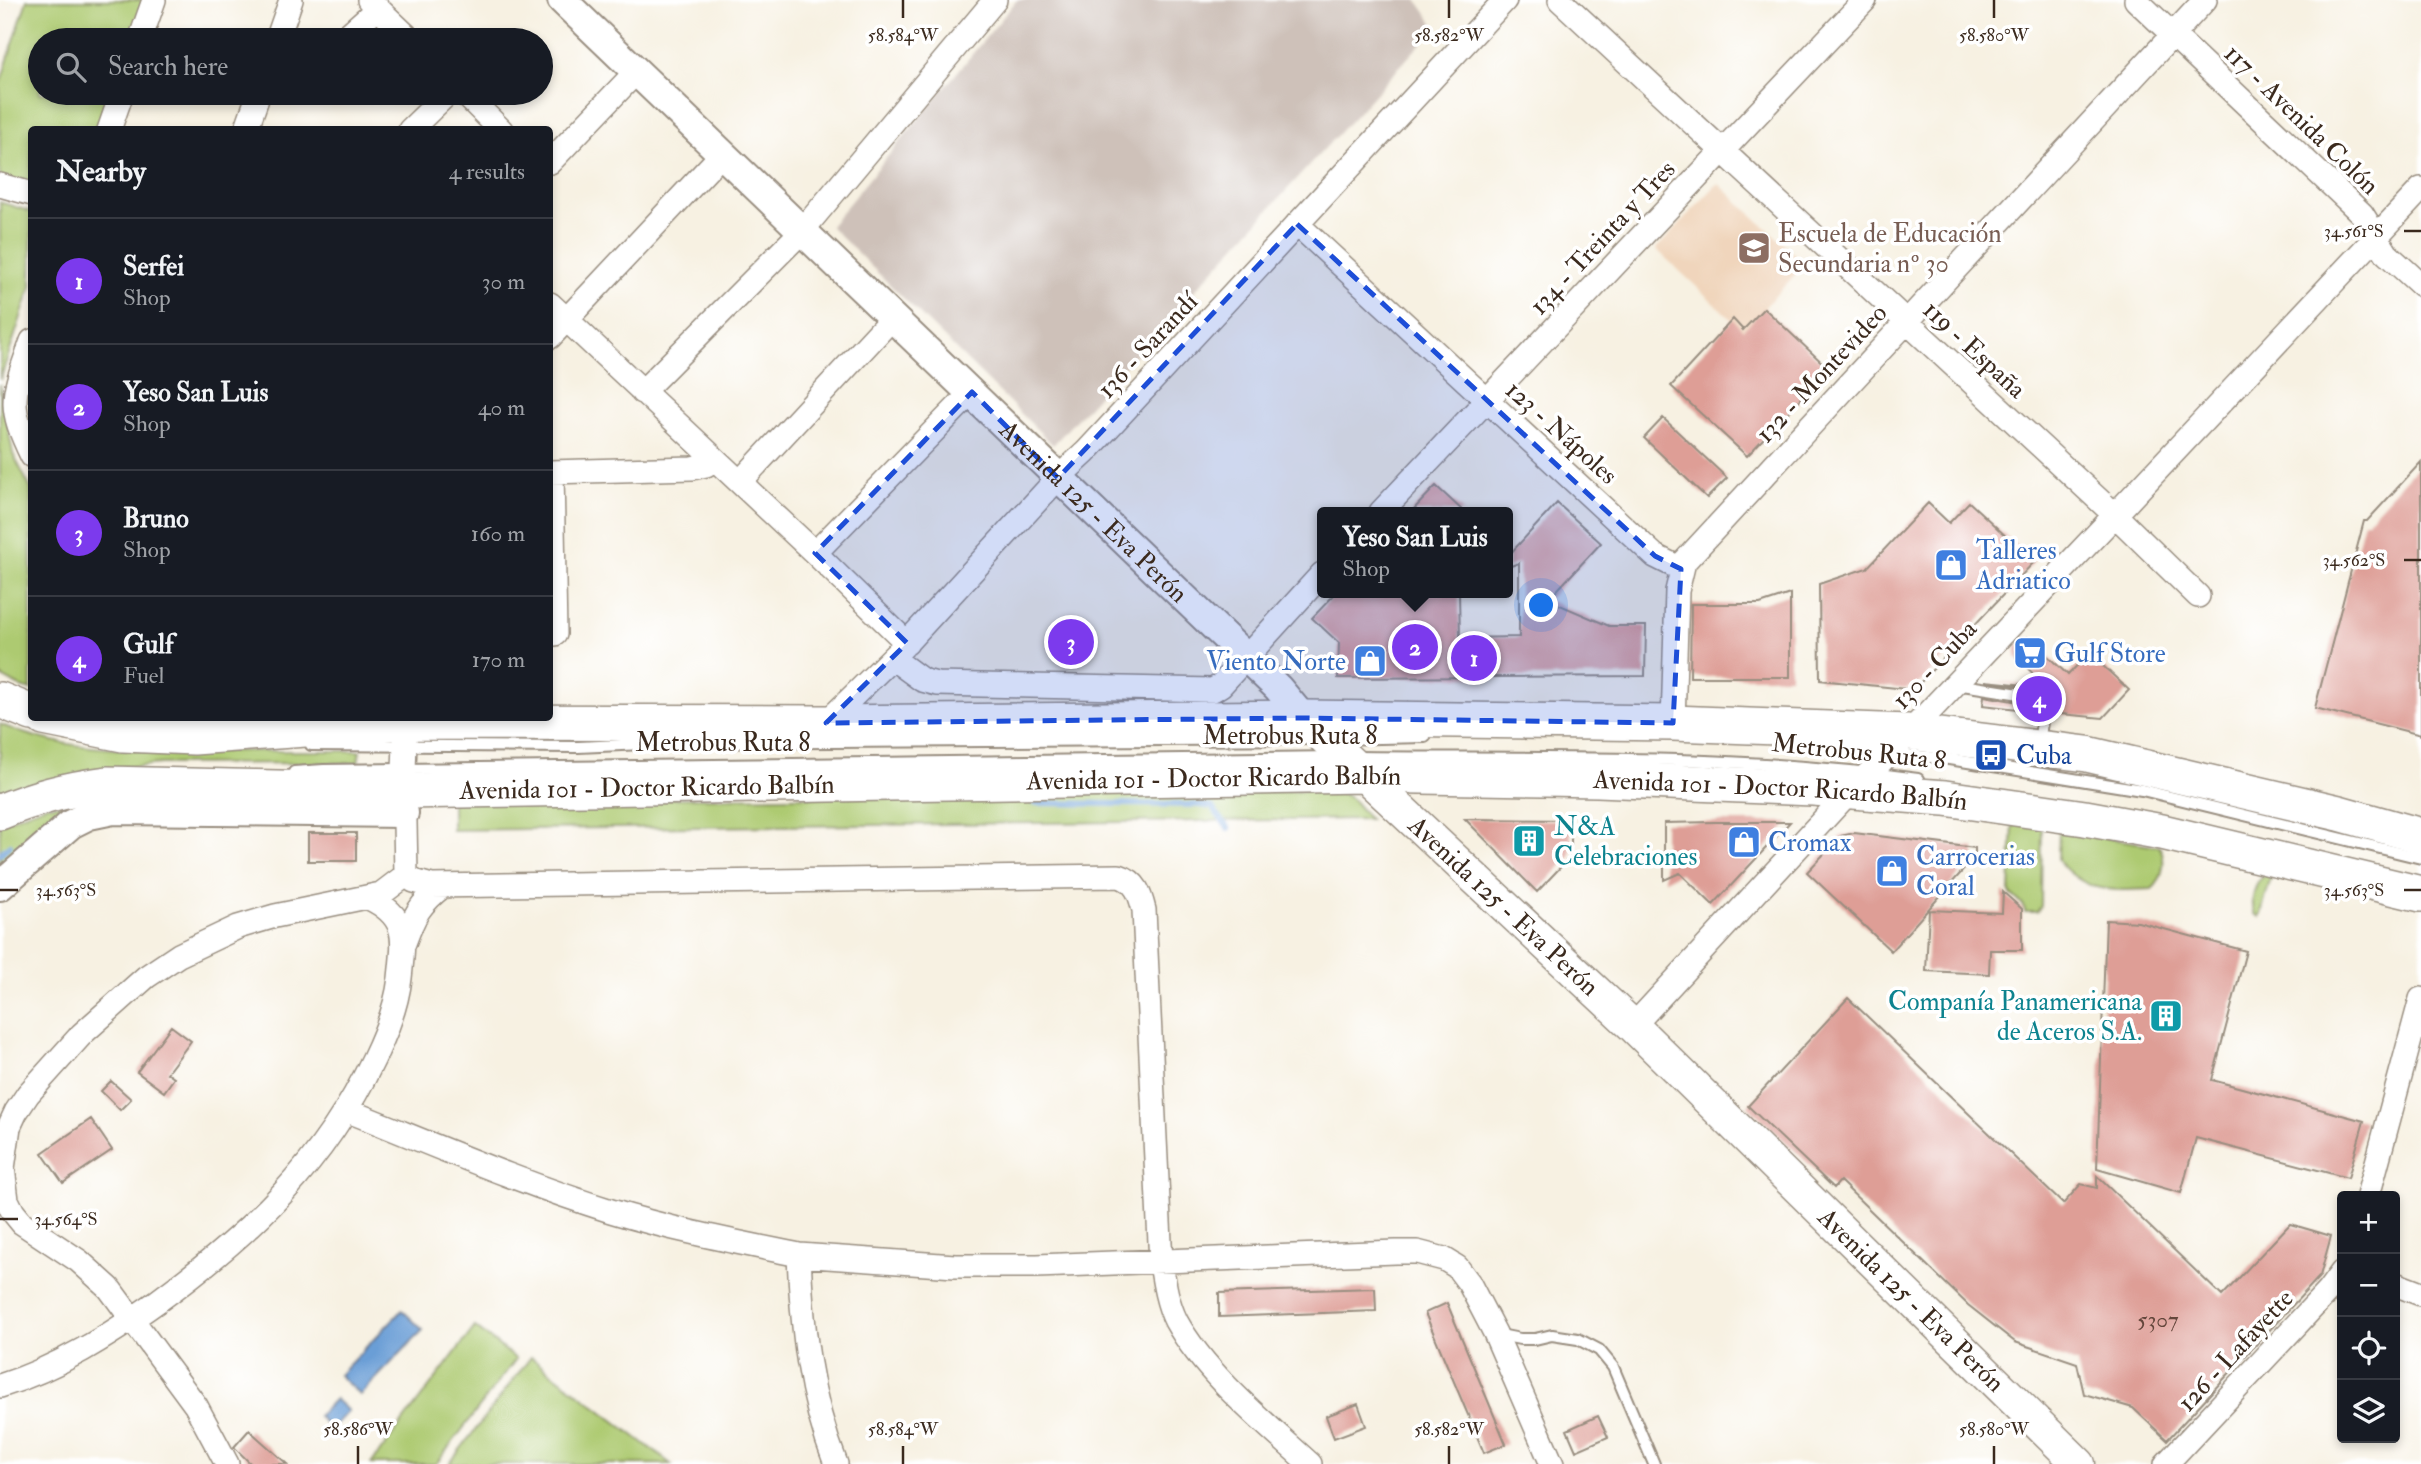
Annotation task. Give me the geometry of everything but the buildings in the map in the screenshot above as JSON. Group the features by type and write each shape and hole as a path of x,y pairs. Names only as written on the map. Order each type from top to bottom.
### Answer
{"main road":[{"path":"0,700 28,711"},
{"name":"Avenida 101 - Doctor Ricardo Balbín","path":"59,721 123,734 194,737 406,729 826,723 1334,747 1598,779 1860,782 2162,832 2421,894"},
{"name":"Avenida 101 - Doctor Ricardo Balbín","path":"0,812 33,799 76,788 107,784 404,791 1334,747 1673,723 1899,742 2038,748 2129,764 2339,813 2421,838"},
{"name":"Avenida 125 - Eva Perón","path":"1334,747 1633,1026 2078,1464"}],"street":[{"path":"144,28 154,0"},
{"path":"281,28 291,0"},
{"path":"642,392 801,232 995,0"},
{"name":"136 - Sarandí","path":"826,723 899,651 1058,478 1086,453 1505,0"},
{"name":"119 - España","path":"1560,0 2115,515 2198,596"},
{"name":"134 - Treinta y Tres","path":"1386,507 1865,0"},
{"name":"117 - Avenida Colón","path":"2136,0 2362,214 2387,254 2421,285"},
{"name":"132 - Montevideo","path":"1681,569 1688,557 2205,0"},
{"name":"Avenida 125 - Eva Perón","path":"566,1 721,155 972,392 1278,688 1334,747"},
{"path":"352,28 373,4 398,28"},
{"path":"553,159 636,72"},
{"path":"110,126 118,105"},
{"path":"247,126 255,105"},
{"path":"414,126 436,105"},
{"path":"476,105 497,126"},
{"path":"721,155 557,311 816,553 922,680 937,684 1213,690 1221,685 1317,580"},
{"path":"0,185 28,193"},
{"name":"130 - Cuba","path":"1633,1026 2421,189"},
{"name":"123 - Nápoles","path":"1297,224 1655,556 1681,569"},
{"path":"740,482 893,317"},
{"path":"28,352 16,387 14,414 28,448"},
{"path":"816,553 972,392"},
{"path":"553,472 692,468 706,465 714,459"},
{"path":"553,553 555,634"},
{"path":"1673,723 1677,591 1681,569"},
{"path":"406,729 406,875"},
{"path":"0,886 71,824 89,815 113,810 404,791"},
{"path":"406,875 422,884 443,886 1119,876 1126,879 1140,892 1144,910 1161,1263 1170,1306 1191,1342 1245,1405 1310,1464"},
{"path":"227,1464 195,1406 109,1287 92,1271 22,1223 13,1212 7,1200 3,1168 6,1139 16,1112 28,1094 82,1034 146,977 179,955 238,927 275,916 382,894 406,875"},
{"path":"0,1386 48,1370 133,1318 240,1236 301,1174 327,1142 374,1057 391,1015 399,984 404,943 425,899 443,886"},
{"path":"369,898 383,904 401,924 404,943"},
{"path":"2369,1191 2421,999"},
{"path":"346,1110 537,1186 610,1211 681,1231 799,1255 955,1266 1161,1263 1396,1252 1432,1254 1457,1268 1469,1283 1552,1464"},
{"path":"799,1255 806,1354 815,1401 836,1464"},
{"name":"126 - Lafayette","path":"2166,1464 2337,1279"},
{"path":"2400,1286 2421,1294"}],"lane":[{"path":"1953,684 2045,698 2038,748"},
{"name":"Metrobus Ruta 8","path":"299,744 406,729 578,747 665,743 1334,747 1441,737"},
{"path":"194,737 286,743"},
{"name":"Metrobus Ruta 8","path":"1811,745 1899,742 1949,759 2142,790 2421,858"},
{"path":"284,773 324,770 404,791"},
{"path":"148,784 257,775"},
{"name":"Metrobus Ruta 8","path":"1860,782 1932,781"},
{"path":"2367,869 2421,883"},
{"path":"1494,1333 1520,1339 1552,1335 1578,1339 1600,1350 1613,1367 1654,1464"}],"highlighted area":[{"path":"1297,224 1655,556 1681,569 1673,723 1303,718 826,723 907,643 815,553 972,392 1058,478"}],"shaded area":[{"path":"1017,0 1417,0 1436,27 1053,445 830,226"},
{"path":"1718,183 1805,264 1743,330 1656,249"}],"green space":[{"path":"27,0 149,0 138,28 28,28 28,105 112,105 104,126 28,126 28,186 0,177 0,84"},
{"path":"0,202 28,211 28,296 0,380"},
{"path":"0,384 13,454 28,483 28,689 0,676"},
{"path":"0,724 49,740 127,750 360,751 358,763 160,764 110,769 0,797"},
{"path":"1337,790 1353,800 1369,819 452,830 452,801"},
{"path":"110,803 0,869 0,823 46,805"},
{"path":"2013,823 2042,825 2041,906 2037,912 2025,912 2024,906 2010,893"},
{"path":"2059,831 2159,846 2163,863 2159,880 2152,889 2112,890 2089,885 2068,871 2058,860"},
{"path":"2272,874 2260,917 2255,914 2254,893 2261,878"},
{"path":"475,1327 516,1359 436,1464 371,1464"},
{"path":"531,1357 671,1464 449,1464"}],"water":[{"path":"402,1310 423,1330 360,1395 339,1375"},
{"path":"335,1399 348,1411 331,1429 318,1416"}],"waterway":[{"path":"1034,803 1200,805 1212,807 1228,828"},
{"path":"0,854 10,845"}],"place":[{"name":"Escuela de Educación Secundaria nº 30","path":"1754,248"},
{"name":"Talleres Adriatico","path":"1951,565"},
{"name":"Bruno","path":"1071,642"},
{"name":"Yeso San Luis","path":"1415,647"},
{"name":"Gulf Store","path":"2030,653"},
{"name":"Serfei","path":"1474,658"},
{"name":"Viento Norte","path":"1370,661"},
{"name":"Gulf","path":"2039,699"},
{"name":"Cuba","path":"1991,755"},
{"name":"N&A Celebraciones","path":"1529,841"},
{"name":"Cromax","path":"1744,842"},
{"name":"Carrocerias Coral","path":"1892,871"},
{"name":"Companía Panamericana de Aceros S.A.","path":"2166,1016"}]}
